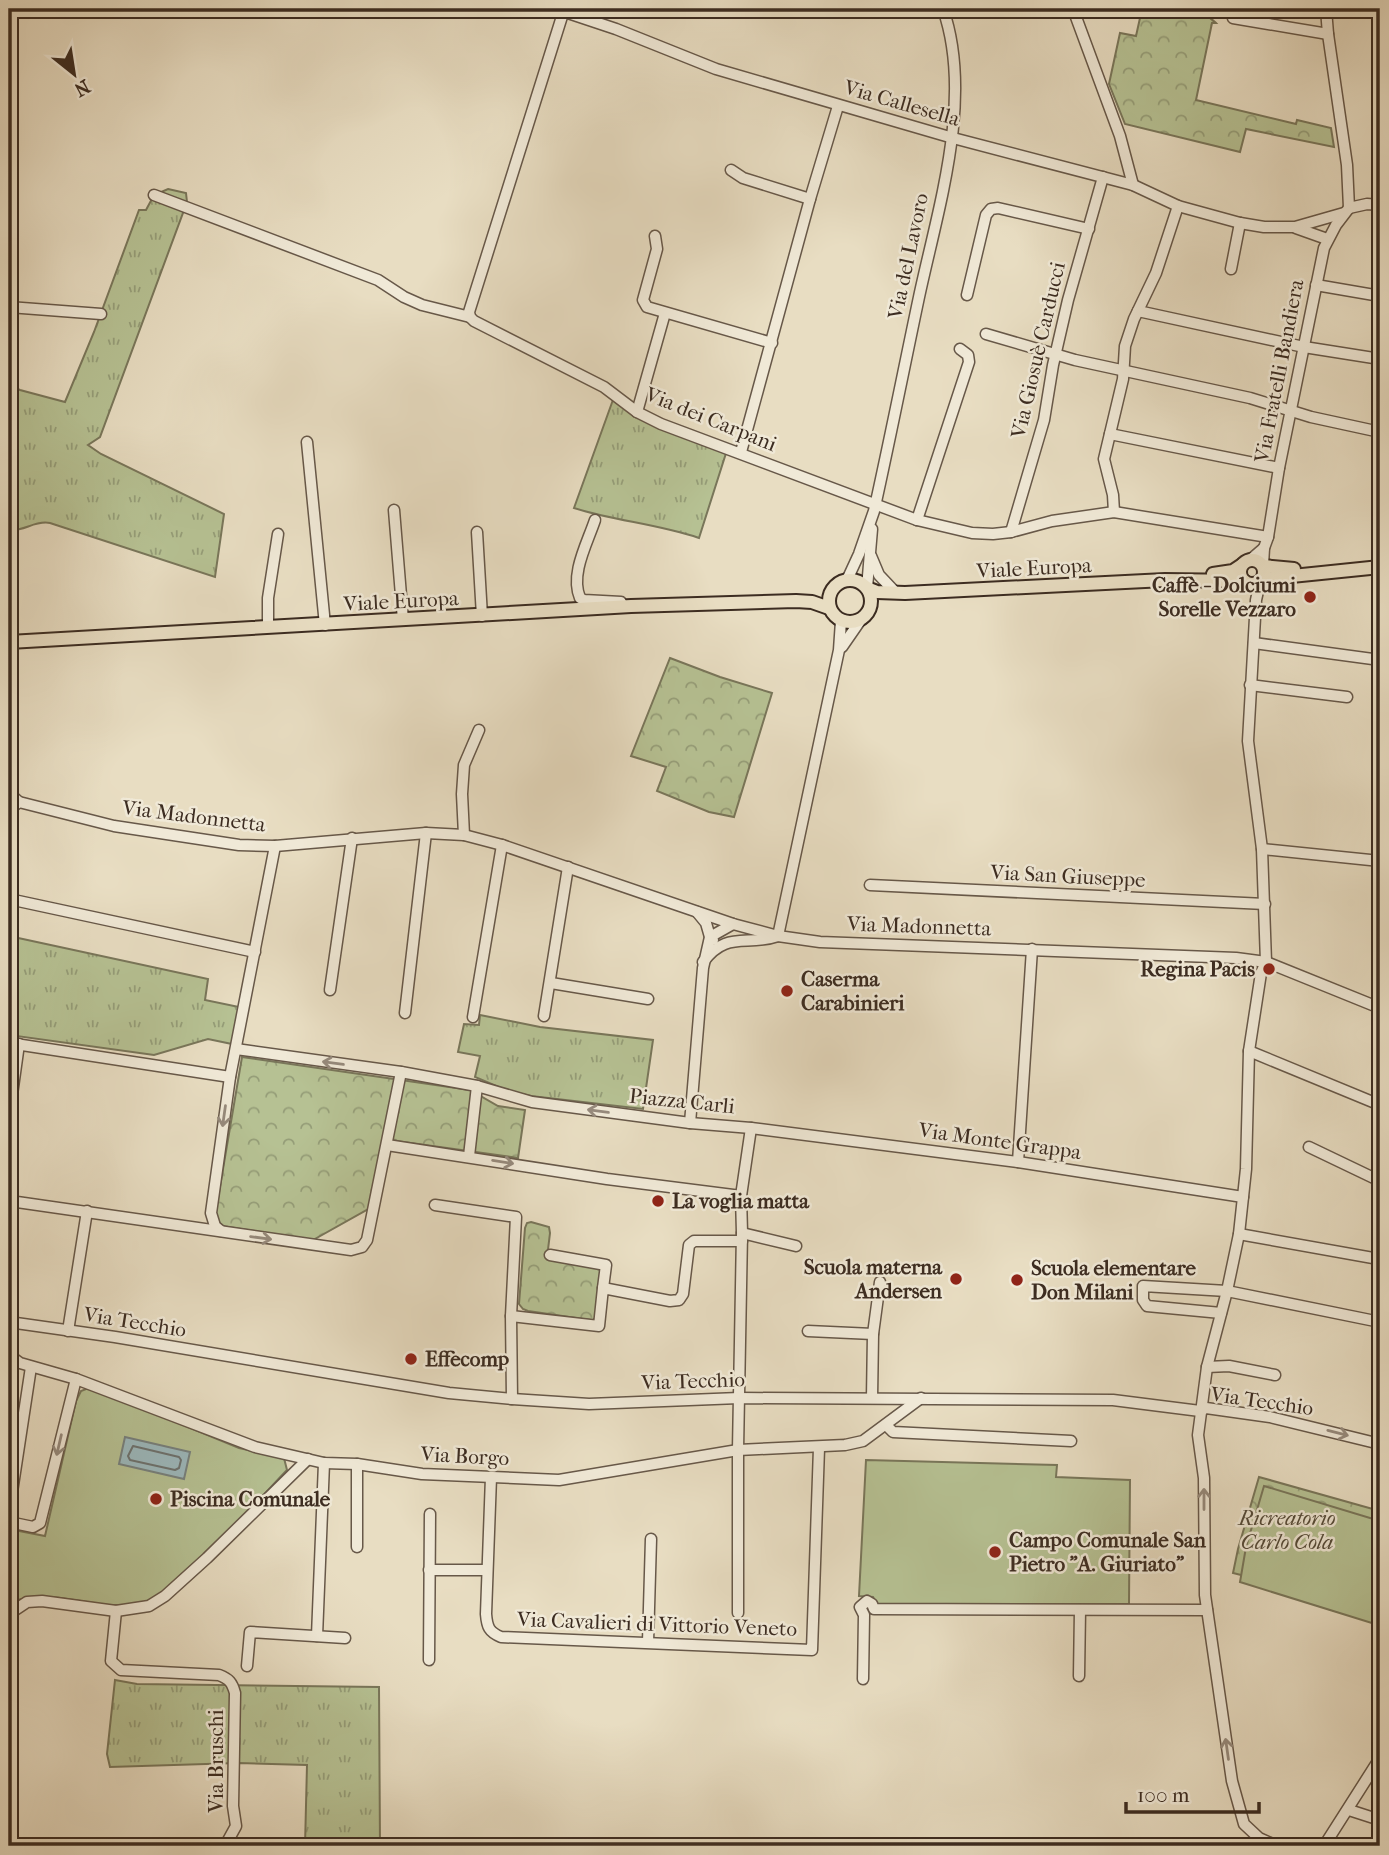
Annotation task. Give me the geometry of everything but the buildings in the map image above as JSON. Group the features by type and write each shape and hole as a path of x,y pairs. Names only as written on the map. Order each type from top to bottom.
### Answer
{"main road":[{"path":"1165,580 1223,573 1257,560 1262,573"},
{"path":"1245,582 1240,572 1246,562"},
{"path":"1262,573 1380,567"},
{"path":"1165,580 1255,584 1262,573"},
{"path":"847,580 858,581 867,588 872,600 864,617 847,623 841,621 830,608 828,601 833,588 847,580"},
{"name":"Viale Europa","path":"867,588 877,592 901,593 1165,580"},
{"name":"Viale Europa","path":"796,601 833,588"},
{"name":"Viale Europa","path":"864,617 887,599 901,593"},
{"name":"Viale Europa","path":"9,642 631,606 796,601 812,602 830,608"}],"street":[{"name":"Via del Lavoro","path":"867,588 875,507 953,138 953,68 950,30 943,9"},
{"path":"1073,9 1120,136 1133,185"},
{"path":"1326,9 1347,165 1347,211"},
{"name":"Via Callesella","path":"560,10 716,69 838,106 1133,185 1178,205 1240,223 1295,228 1328,236"},
{"path":"470,317 469,312 560,10"},
{"path":"1233,18 1328,34"},
{"path":"741,452 838,106"},
{"path":"731,170 743,178 810,200"},
{"name":"Via Giosuè Carducci","path":"1011,532 1044,420 1055,354 1103,177"},
{"name":"Via dei Carpani","path":"154,195 378,280 422,305 470,317 495,333 604,387 637,412 661,424 741,452 875,507 917,520 972,533 993,534 1052,521 1114,512 1268,537"},
{"name":"Via Callesella","path":"1295,228 1367,204 1380,205"},
{"path":"1114,512 1113,495 1104,459 1123,370 1125,346 1130,327 1156,273 1178,205"},
{"path":"967,295 986,215 991,209 998,208 1089,229"},
{"name":"Via Fratelli Bandiera","path":"1266,962 1262,849 1248,741 1256,600 1279,468 1316,285 1328,236 1347,211"},
{"path":"1313,222 1328,236"},
{"path":"1231,269 1240,223"},
{"path":"655,236 657,249 643,300 647,307 772,343"},
{"path":"10,380 11,268"},
{"path":"1316,285 1380,296"},
{"path":"9,307 101,314"},
{"path":"1138,311 1304,347 1380,359"},
{"path":"637,412 665,313"},
{"path":"986,334 1055,354 1250,398 1311,417 1380,432"},
{"path":"917,520 969,362 968,355 960,349"},
{"path":"1110,434 1279,468"},
{"path":"307,442 326,625"},
{"name":"Via del Lavoro","path":"847,580 875,507"},
{"path":"394,510 403,620"},
{"path":"595,520 576,577 576,590 580,598 625,602 631,606"},
{"path":"477,532 482,616"},
{"path":"268,627 268,598 278,534"},
{"name":"Via Fratelli Bandiera","path":"1246,562 1264,548"},
{"path":"870,555 879,575 901,593"},
{"path":"1245,582 1256,600"},
{"path":"839,650 864,617"},
{"path":"703,962 718,946 731,942 763,941 778,936 839,650 841,621"},
{"path":"1254,643 1380,660"},
{"path":"1250,685 1347,697"},
{"path":"464,835 464,765 479,730"},
{"name":"Via Madonnetta","path":"9,793 19,802 114,826 239,845 275,846 426,833 464,835 502,845 733,924 778,936 820,942 1236,958 1266,962 1380,1007"},
{"path":"9,810 19,802"},
{"path":"405,1013 426,833"},
{"path":"330,990 352,838"},
{"path":"473,1017 502,845"},
{"path":"194,1228 207,1221 211,1213 230,1077 275,846"},
{"path":"1262,849 1380,861"},
{"path":"544,1016 568,867"},
{"name":"Via San Giuseppe","path":"870,886 1265,904"},
{"path":"9,899 255,952"},
{"path":"695,910 706,923 710,937 718,946"},
{"path":"690,1123 703,962 710,937 733,924"},
{"path":"1017,1162 1032,949"},
{"path":"1266,962 1261,974 1249,1051 1239,1234 1207,1367 1198,1435 1204,1478 1203,1562 1227,1752 1240,1818 1251,1832 1277,1846"},
{"path":"551,983 648,999"},
{"path":"9,1116 14,1044 230,1077"},
{"name":"Piazza Carli","path":"236,1049 401,1072 477,1086 532,1102 690,1123 751,1128 741,1196 738,1613"},
{"path":"1249,1051 1380,1105"},
{"path":"9,1198 17,1202 224,1233 351,1250 362,1247 367,1240 401,1072"},
{"path":"469,1156 477,1086"},
{"name":"Via Monte Grappa","path":"751,1128 1017,1162 1243,1197"},
{"path":"387,1145 607,1179 741,1196"},
{"path":"1309,1147 1380,1181"},
{"path":"435,1206 516,1217 511,1316 512,1399"},
{"path":"68,1331 87,1211"},
{"path":"211,1213 215,1226 224,1233"},
{"path":"1239,1234 1373,1258 1376,1258 1380,1245"},
{"path":"603,1288 670,1301 678,1300 683,1294 689,1245 694,1241 742,1237 796,1246"},
{"path":"511,1316 599,1326 606,1265 550,1255"},
{"path":"872,1398 873,1334 880,1283"},
{"path":"1221,1313 1147,1306 1143,1300 1143,1286 1227,1292 1380,1322"},
{"name":"Via Tecchio","path":"9,1322 449,1393 512,1399 589,1404 739,1398 1113,1400 1270,1417 1380,1444"},
{"path":"808,1331 873,1334"},
{"name":"Via Borgo","path":"9,1355 31,1367 76,1379 255,1447 324,1463 357,1464 422,1474 559,1480 738,1450 819,1448 863,1441 921,1398"},
{"path":"1207,1367 1229,1366 1275,1374"},
{"path":"10,1505 31,1367"},
{"path":"9,1522 33,1527 40,1523 76,1379"},
{"path":"886,1425 893,1432 1071,1440"},
{"name":"Via Cavalieri di Vittorio Veneto","path":"491,1477 486,1614 487,1627 491,1633 501,1637 812,1650 819,1448"},
{"path":"9,1614 27,1602 42,1601 116,1611 149,1606 165,1596 308,1459"},
{"path":"317,1636 324,1463"},
{"path":"357,1464 357,1547"},
{"path":"429,1660 430,1514"},
{"path":"648,1642 651,1539"},
{"path":"429,1570 486,1570"},
{"path":"863,1679 864,1615 860,1607 867,1601 874,1609 1208,1610"},
{"path":"1079,1676 1080,1610"},
{"name":"Via Bruschi","path":"116,1611 111,1661 121,1670 219,1675 229,1679 233,1685 233,1806 236,1826 225,1846"},
{"path":"247,1666 250,1632 345,1638"},
{"path":"1324,1846 1380,1758"},
{"path":"1349,1810 1380,1820"}],"green space":[{"path":"1142,9 1191,11 1209,17 1216,23 1212,23 1196,100 1296,124 1297,120 1331,128 1334,147 1246,129 1240,152 1125,124 1109,84 1120,33 1136,36"},
{"path":"168,189 186,193 187,202 100,437 88,445 101,454 224,514 215,577 50,523 9,530 9,385 65,402 139,210 146,210 154,195"},
{"path":"614,397 727,450 699,538 574,508"},
{"path":"670,658 772,693 734,817 709,812 657,791 666,767 631,756"},
{"path":"9,936 208,979 205,1000 239,1007 232,1044 208,1039 154,1055 9,1035"},
{"path":"480,1015 540,1027 653,1040 643,1109 531,1096 508,1091 475,1077 480,1056 458,1052 464,1024 479,1025"},
{"path":"242,1057 470,1090 498,1106 525,1110 518,1158 383,1139 370,1208 313,1240 222,1226 215,1216"},
{"path":"527,1223 549,1227 547,1258 601,1266 603,1270 597,1321 528,1311 519,1304 525,1228"},
{"name":"Piscina Comunale","path":"91,1387 239,1448 284,1458 287,1470 195,1565 156,1596 142,1603 115,1605 48,1597 9,1602 9,1529 45,1536 76,1401 81,1391"},
{"name":"Campo Comunale San Pietro \"A. Giuriato\"","path":"866,1460 1057,1465 1056,1477 1130,1480 1129,1604 877,1604 873,1597 859,1596"},
{"name":"Ricreatorio Carlo Cola","path":"1259,1477 1380,1511 1380,1576 1249,1577 1233,1573"},
{"name":"Ricreatorio Carlo Cola","path":"1264,1486 1380,1521 1380,1611 1375,1624 1240,1582 1246,1547"},
{"path":"115,1680 137,1684 379,1687 380,1846 305,1846 307,1765 238,1763 110,1767 107,1754"}],"water":[{"path":"125,1437 190,1452 184,1479 119,1464"}],"place":[{"name":"Caffè - Dolciumi Sorelle Vezzaro","path":"1310,597"},
{"name":"Regina Pacis","path":"1269,969"},
{"name":"Caserma Carabinieri","path":"787,991"},
{"name":"La voglia matta","path":"658,1201"},
{"name":"Scuola materna Andersen","path":"956,1279"},
{"name":"Scuola elementare Don Milani","path":"1017,1280"},
{"name":"Effecomp","path":"411,1359"},
{"name":"Piscina Comunale","path":"156,1499"},
{"name":"Campo Comunale San Pietro \"A. Giuriato\"","path":"995,1552"}]}
